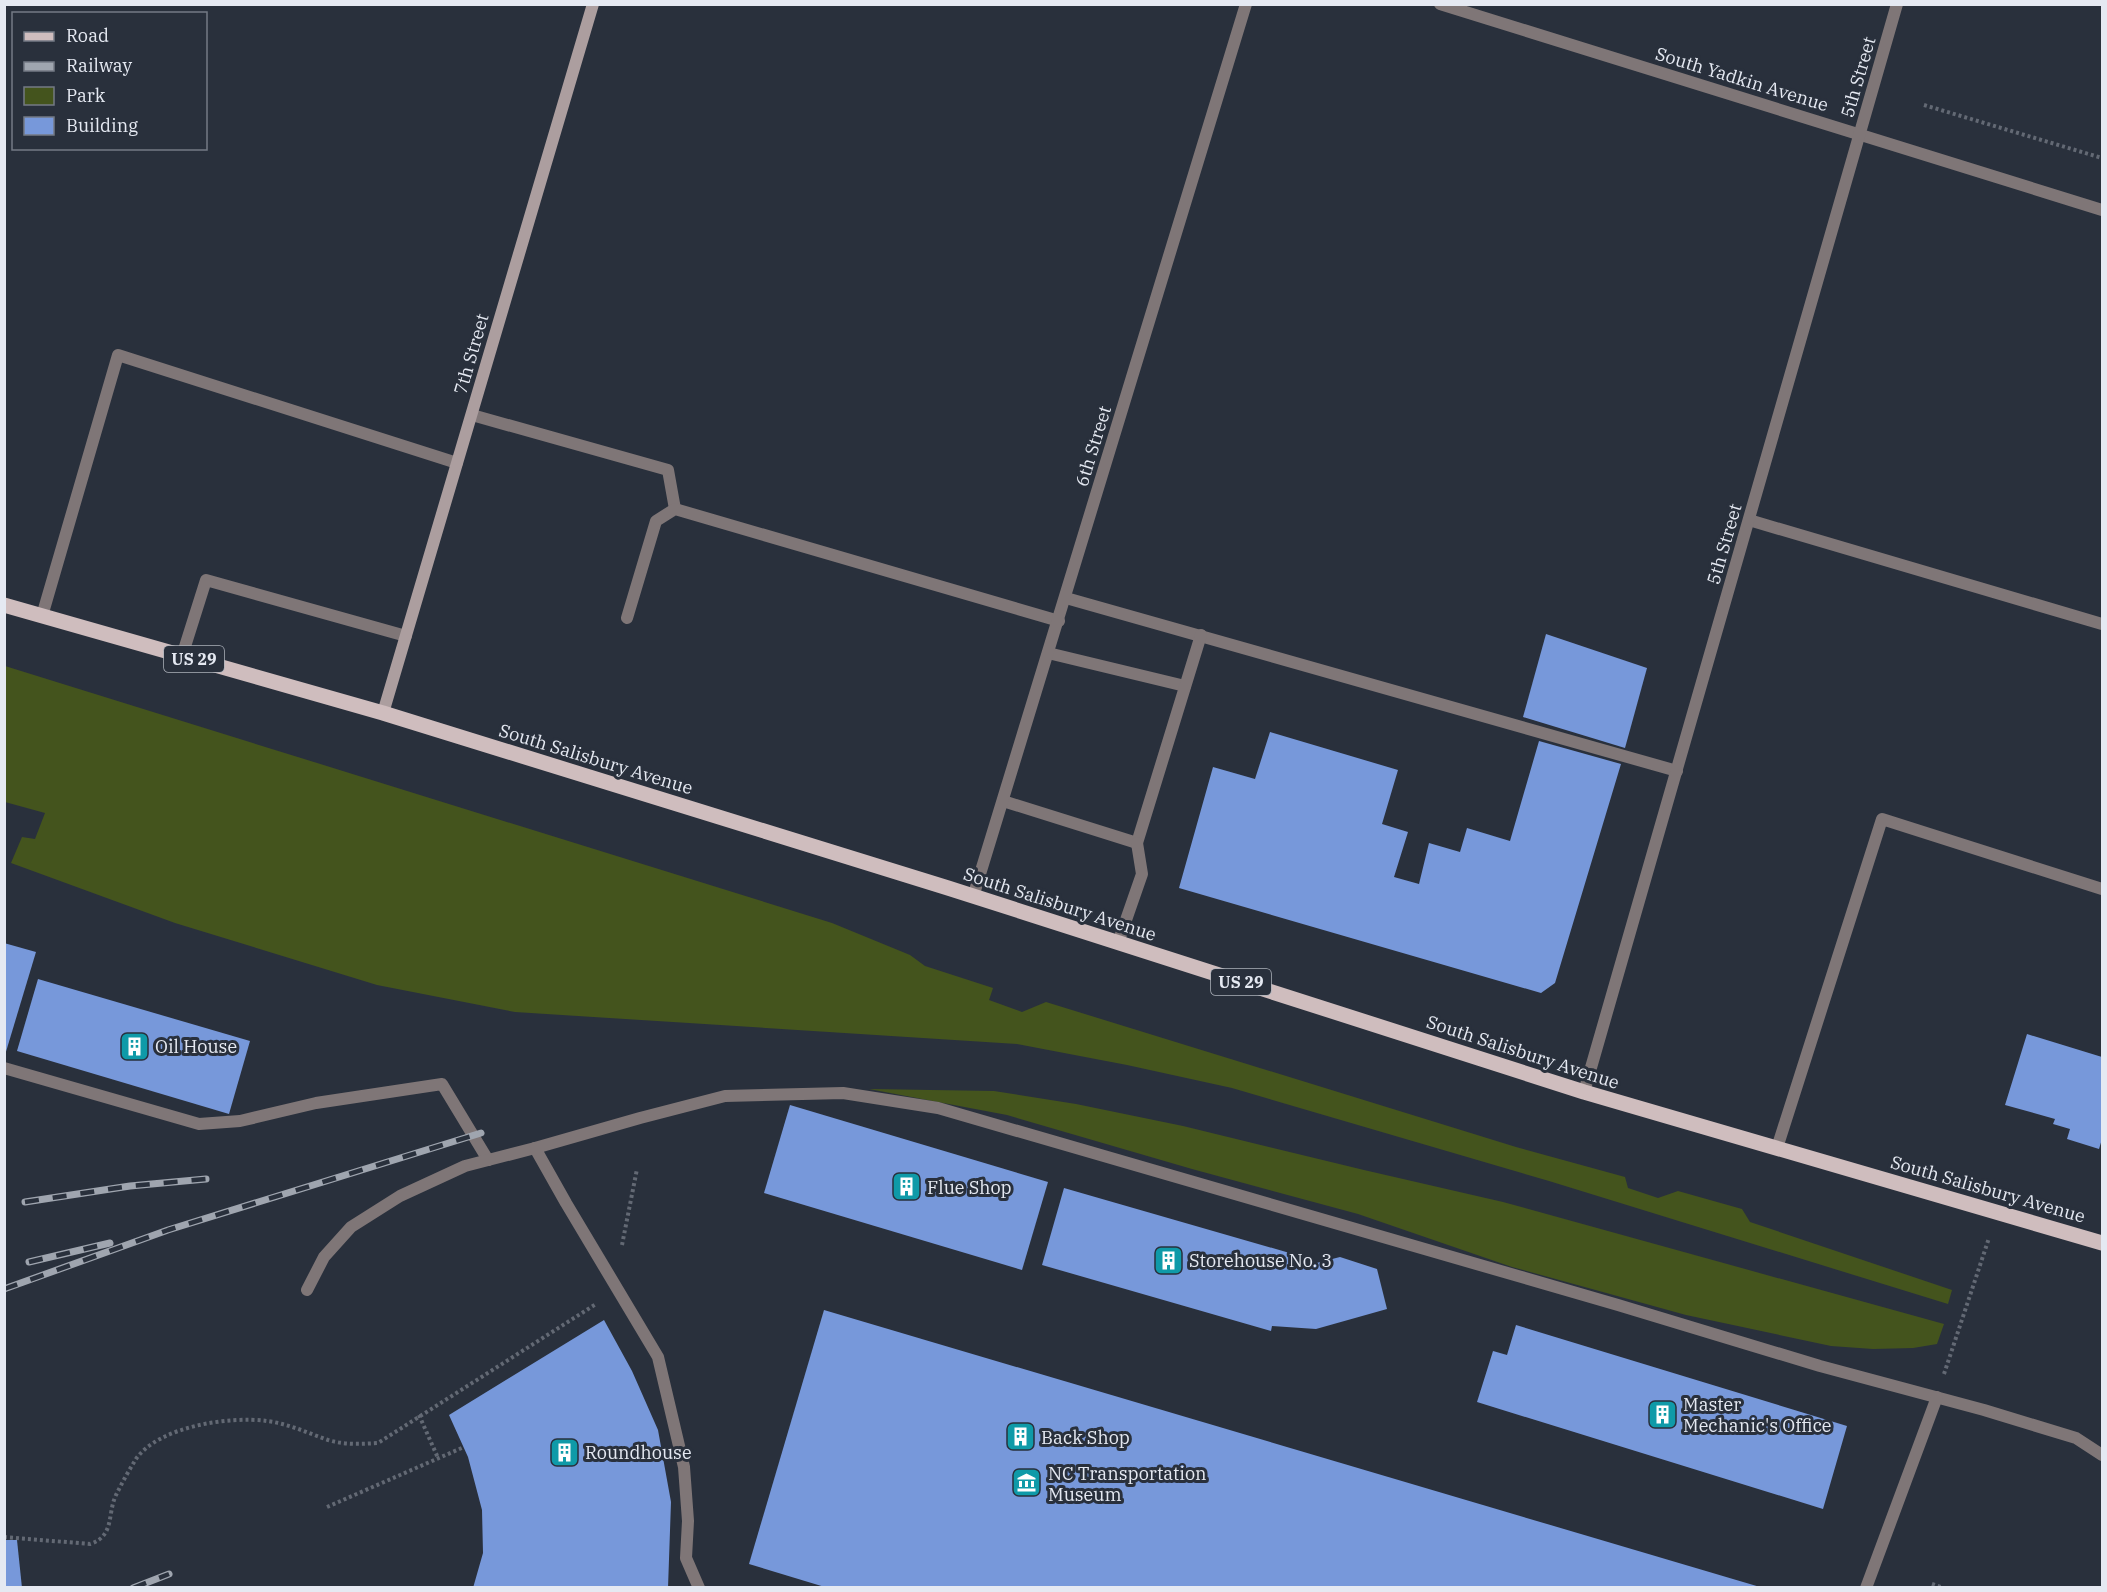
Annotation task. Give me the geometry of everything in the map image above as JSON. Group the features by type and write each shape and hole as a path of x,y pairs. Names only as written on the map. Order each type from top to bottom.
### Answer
{"main road":[{"name":"South Salisbury Avenue","path":"4,605 383,713 973,897 1584,1092 2103,1243"}],"street":[{"name":"7th Street","path":"383,713 593,4"},
{"name":"6th Street","path":"973,897 1246,4"},
{"name":"South Yadkin Avenue","path":"1440,4 2103,210"},
{"name":"5th Street","path":"1584,1092 1897,4"},
{"path":"42,616 118,355 457,463"},
{"path":"472,415 668,470 675,509"},
{"path":"627,618 656,521 675,509 1059,621"},
{"path":"1749,520 2103,624"},
{"path":"182,656 206,580 406,636"},
{"path":"1066,598 1677,771"},
{"path":"1118,943 1142,874 1137,843 1201,635"},
{"path":"1048,653 1185,686"},
{"path":"1003,801 1137,843"},
{"path":"1777,1148 1882,819 2103,889"},
{"path":"4,1068 199,1124 240,1121 316,1103 442,1084 488,1160"},
{"path":"307,1290 324,1257 351,1227 400,1196 465,1166 725,1096 843,1094 939,1108 1820,1366 1937,1397 2076,1438 2103,1455"},
{"path":"535,1148 658,1357 684,1467 688,1521 686,1558 701,1587"},
{"path":"1866,1587 1937,1397"}],"path":[{"path":"1924,105 2103,158"},
{"path":"4,1537 90,1544 99,1541 106,1534 115,1497 137,1458 151,1445 185,1430 214,1421 266,1420 330,1440 355,1445 378,1443 601,1301 616,1284 637,1169"},
{"path":"1937,1397 1997,1212"},
{"path":"419,1415 438,1458"},
{"path":"327,1507 464,1447"},
{"path":"1932,1584 1944,1587"}],"green space":[{"path":"5,666 832,923 910,955 925,966 993,988 989,1000 1022,1012 1046,1002 1516,1147 1625,1177 1628,1188 1658,1198 1678,1191 1742,1209 1750,1222 1952,1290 1948,1304 1549,1181 1232,1088 1127,1065 1017,1044 515,1012 377,985 175,923 11,863 22,837 35,839 45,813 5,802"},
{"path":"869,1089 994,1091 1076,1104 1183,1126 1503,1202 1944,1324 1937,1344 1913,1348 1873,1349 1831,1346 1686,1315 1512,1267 1358,1214 1007,1115"}],"building":[{"path":"1546,634 1647,668 1625,748 1523,717"},
{"path":"1270,732 1398,770 1382,824 1408,832 1394,877 1419,884 1429,843 1460,852 1467,828 1510,841 1539,741 1621,764 1555,983 1541,993 1179,888 1213,767 1255,779"},
{"path":"4,943 36,952 5,1055 4,1055"},
{"name":"Oil House","path":"38,979 250,1041 229,1114 17,1051"},
{"path":"2027,1034 2102,1057 2102,1139 2099,1149 2067,1139 2070,1129 2053,1124 2055,1119 2005,1105"},
{"name":"Flue Shop","path":"790,1105 1048,1182 1022,1270 764,1193"},
{"name":"Storehouse No. 3","path":"1064,1188 1293,1254 1289,1270 1340,1257 1377,1269 1387,1309 1316,1329 1272,1326 1271,1331 1042,1265"},
{"name":"Back Shop","path":"824,1310 1760,1588 828,1588 749,1564"},
{"name":"Roundhouse","path":"604,1320 632,1371 658,1430 671,1502 668,1588 473,1588 483,1553 482,1510 468,1457 449,1415"},
{"name":"Master Mechanic's Office","path":"1516,1325 1847,1426 1823,1509 1477,1402 1493,1351 1507,1355"},
{"path":"4,1540 17,1540 22,1588 4,1588"}],"railway":[{"path":"4,1289 168,1230 481,1133"},
{"path":"25,1202 130,1186 206,1179"},
{"path":"29,1262 110,1243"},
{"path":"133,1588 169,1574"}],"place":[{"name":"Oil House","path":"134,1046"},
{"name":"Flue Shop","path":"906,1187"},
{"name":"Storehouse No. 3","path":"1168,1260"},
{"name":"Master Mechanic's Office","path":"1662,1414"},
{"name":"Back Shop","path":"1020,1437"},
{"name":"Roundhouse","path":"564,1452"},
{"name":"NC Transportation Museum","path":"1027,1483"}]}
